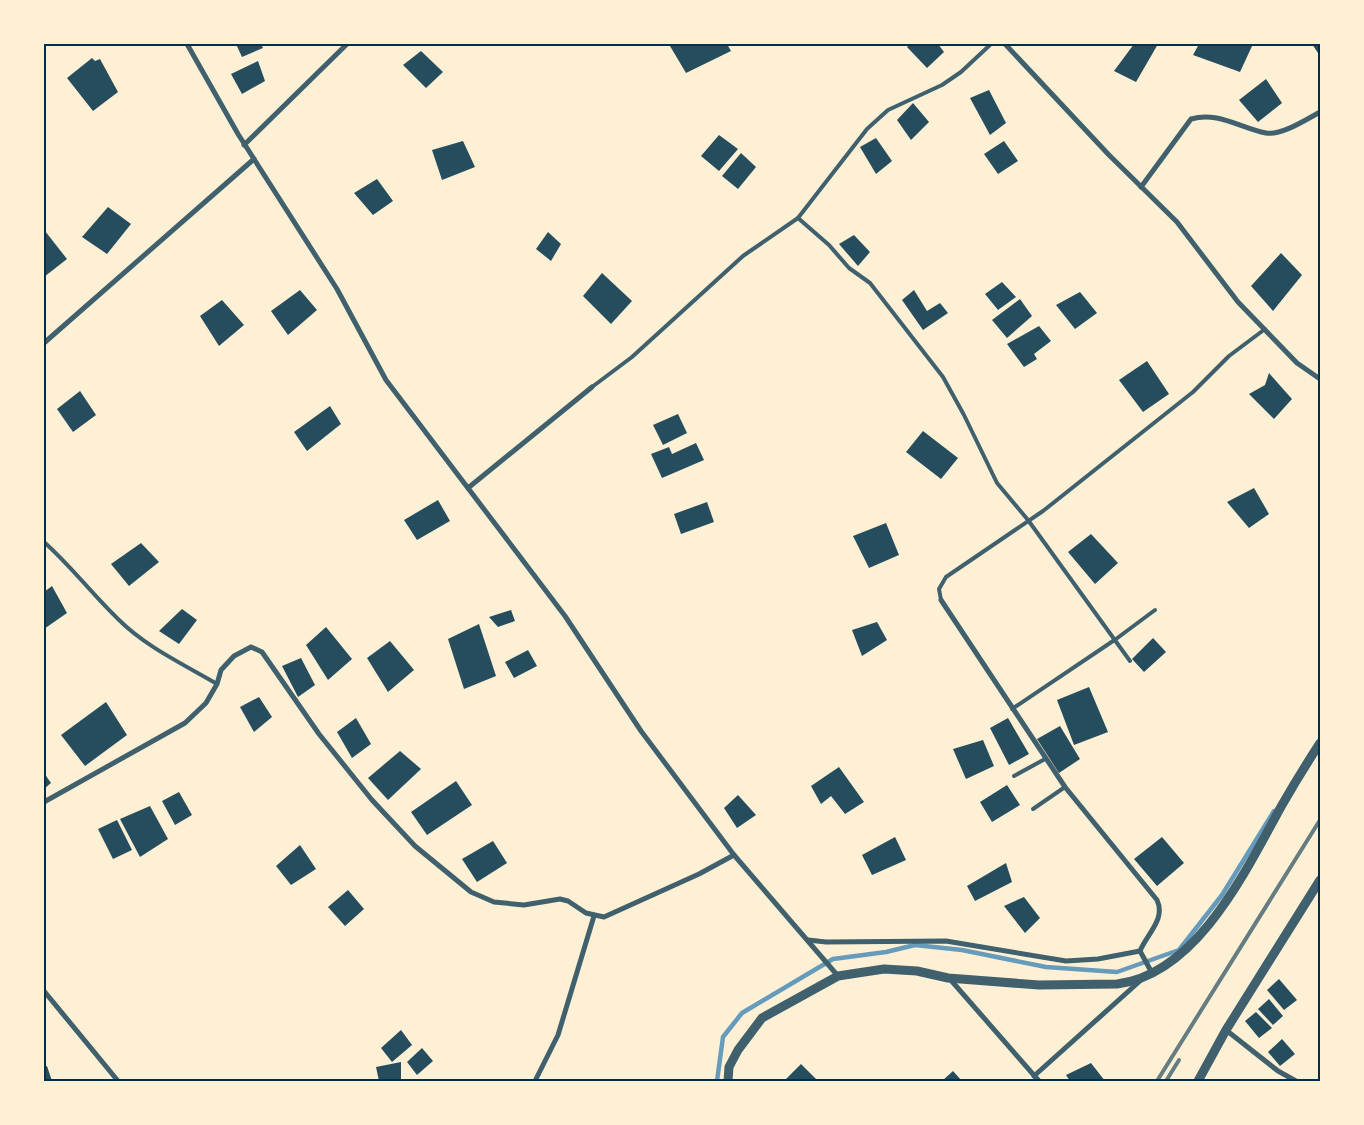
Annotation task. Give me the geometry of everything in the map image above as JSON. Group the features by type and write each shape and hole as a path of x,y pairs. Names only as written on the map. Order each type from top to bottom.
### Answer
{"street":[{"path":"187,44 244,145 337,289 386,380 565,616 642,731 734,855 838,976"},
{"path":"244,145 347,44"},
{"path":"1005,44 1141,187 1177,222 1238,302 1297,363 1320,379"},
{"path":"1141,187 1191,119 1203,115 1236,122 1268,133 1292,127 1320,112"},
{"path":"44,343 254,160"},
{"path":"468,488 592,387"},
{"path":"941,600 1065,787 1160,905 1159,917 1141,953"},
{"path":"44,802 185,723 206,703 217,684 221,670 234,656 251,647 262,652 319,734 372,800 415,846 471,892 504,905 524,906 550,900 568,901 586,914 604,918 699,874 734,855"},
{"path":"1034,1076 1151,970 1182,953 1220,909 1242,876 1286,797 1320,742"},
{"path":"1198,1081 1226,1030 1320,880"},
{"path":"536,1081 558,1035 594,916"},
{"path":"807,939 826,942 946,941 1066,961 1141,953"},
{"path":"1141,953 1151,970"},
{"path":"728,1081 729,1067 738,1050 762,1018 838,976 884,969 917,971 948,978 1039,985 1117,984 1143,978"},
{"path":"948,978 1039,1081"},
{"path":"44,990 118,1081"},
{"path":"1226,1030 1278,1071 1296,1081"}],"lane":[{"path":"592,387 632,357 743,256 798,218 866,129 888,110 942,85 954,77 991,44"},
{"path":"798,218 829,245 849,268 870,283 943,378 964,415 997,483 1028,520 1130,661"},
{"path":"941,600 939,589 946,577 1028,520 1193,392 1229,356 1264,329"},
{"path":"44,542 68,563 118,620 146,642 217,684"},
{"path":"1012,709 1116,640 1155,610"},
{"path":"1014,776 1045,759"},
{"path":"1034,809 1065,787"}],"building":[{"path":"236,44 261,44 263,48 242,57"},
{"path":"674,44 727,44 731,51 686,73 670,46"},
{"path":"910,44 938,44 944,52 927,68 907,47"},
{"path":"1134,44 1158,44 1136,82 1114,71"},
{"path":"1199,44 1253,44 1240,72 1193,55"},
{"path":"1312,44 1320,44 1320,56"},
{"path":"421,51 443,72 426,88 403,65"},
{"path":"92,58 95,61 100,59 118,92 93,111 67,78"},
{"path":"258,61 265,81 242,94 231,74"},
{"path":"1266,79 1282,103 1258,122 1239,100"},
{"path":"989,90 1006,123 990,135 970,98"},
{"path":"913,103 929,122 911,140 897,120"},
{"path":"719,135 738,149 719,171 701,156"},
{"path":"876,138 892,161 876,174 860,147"},
{"path":"463,141 475,167 442,180 432,150"},
{"path":"1004,141 1018,161 998,174 984,154"},
{"path":"741,153 756,167 738,189 722,176"},
{"path":"377,179 393,201 373,215 354,193"},
{"path":"108,207 131,224 107,254 82,237"},
{"path":"44,232 67,259 44,277"},
{"path":"548,232 561,244 551,261 536,249"},
{"path":"854,235 870,252 858,266 839,244"},
{"path":"1281,253 1302,275 1273,311 1251,286"},
{"path":"602,273 632,301 611,324 583,296"},
{"path":"1002,282 1016,297 998,310 985,294"},
{"path":"300,290 317,310 288,335 271,311"},
{"path":"914,290 927,311 940,303 948,313 923,330 902,300"},
{"path":"1080,292 1097,313 1075,329 1056,305"},
{"path":"1020,299 1032,316 1007,338 992,320"},
{"path":"222,300 244,325 219,346 200,316"},
{"path":"1039,326 1051,341 1034,354 1037,359 1024,367 1007,344"},
{"path":"1147,361 1169,394 1143,412 1119,380"},
{"path":"1269,373 1292,399 1274,419 1249,394 1265,385"},
{"path":"80,391 96,415 73,432 57,409"},
{"path":"330,406 341,424 307,451 294,432"},
{"path":"678,414 687,433 663,445 653,425"},
{"path":"923,431 958,458 941,479 906,452"},
{"path":"696,443 704,460 662,478 651,454 669,447 672,454"},
{"path":"1254,488 1269,514 1249,528 1227,502"},
{"path":"438,500 450,521 417,540 404,520"},
{"path":"707,502 714,522 681,534 674,514"},
{"path":"886,523 899,555 869,568 853,536"},
{"path":"1091,534 1118,563 1095,584 1068,552"},
{"path":"141,543 159,562 129,586 111,564"},
{"path":"52,586 67,613 44,629 44,592"},
{"path":"182,609 197,620 179,644 159,631"},
{"path":"511,610 515,621 498,627 489,617"},
{"path":"877,622 887,640 862,656 852,630"},
{"path":"479,624 496,676 464,689 448,639"},
{"path":"326,627 352,659 328,680 306,645"},
{"path":"1153,638 1166,652 1144,672 1132,659"},
{"path":"390,641 414,670 388,692 367,658"},
{"path":"528,650 537,666 514,678 505,662"},
{"path":"301,658 315,685 298,697 282,666"},
{"path":"1089,687 1108,732 1074,745 1057,700"},
{"path":"259,697 272,717 254,732 240,707"},
{"path":"106,702 127,735 85,766 61,735"},
{"path":"356,718 371,744 352,758 337,732"},
{"path":"1008,718 1029,754 1009,765 990,728"},
{"path":"1060,726 1080,759 1059,773 1037,739"},
{"path":"983,740 994,766 966,779 953,749"},
{"path":"400,751 421,769 388,800 368,778"},
{"path":"839,767 864,802 845,814 831,796 821,804 811,786"},
{"path":"44,773 51,783 44,789"},
{"path":"456,781 472,805 427,835 411,812"},
{"path":"1007,785 1020,805 992,822 980,802"},
{"path":"179,792 192,815 175,825 162,801"},
{"path":"738,795 756,815 737,828 724,808"},
{"path":"150,806 168,839 140,857 120,819"},
{"path":"117,820 132,850 113,859 98,829"},
{"path":"895,837 906,860 872,875 862,855"},
{"path":"1162,837 1184,863 1157,886 1134,859"},
{"path":"493,841 507,863 477,882 462,859"},
{"path":"300,845 316,869 291,885 276,866"},
{"path":"1006,863 1012,882 975,901 967,886"},
{"path":"348,890 364,909 345,926 328,907"},
{"path":"1024,897 1040,918 1025,933 1004,906"},
{"path":"1279,979 1297,1000 1284,1010 1267,990"},
{"path":"1269,999 1283,1016 1273,1025 1258,1009"},
{"path":"1256,1012 1272,1028 1259,1038 1245,1021"},
{"path":"401,1030 412,1045 392,1062 381,1048"},
{"path":"1282,1039 1295,1054 1280,1066 1268,1052"},
{"path":"422,1048 433,1061 417,1075 407,1062"},
{"path":"401,1062 401,1079 379,1081 376,1067"},
{"path":"1091,1063 1105,1081 1070,1081 1066,1075"},
{"path":"801,1064 818,1081 784,1081"},
{"path":"47,1066 52,1081 44,1081 44,1067"},
{"path":"953,1071 962,1081 942,1081"}],"waterway":[{"path":"717,1081 723,1037 742,1013 833,959 886,952 915,945 962,950 1046,967 1117,972 1179,950 1222,895 1274,811"}],"railway":[{"path":"1157,1081 1320,820"},
{"path":"1166,1081 1179,1060"}]}
